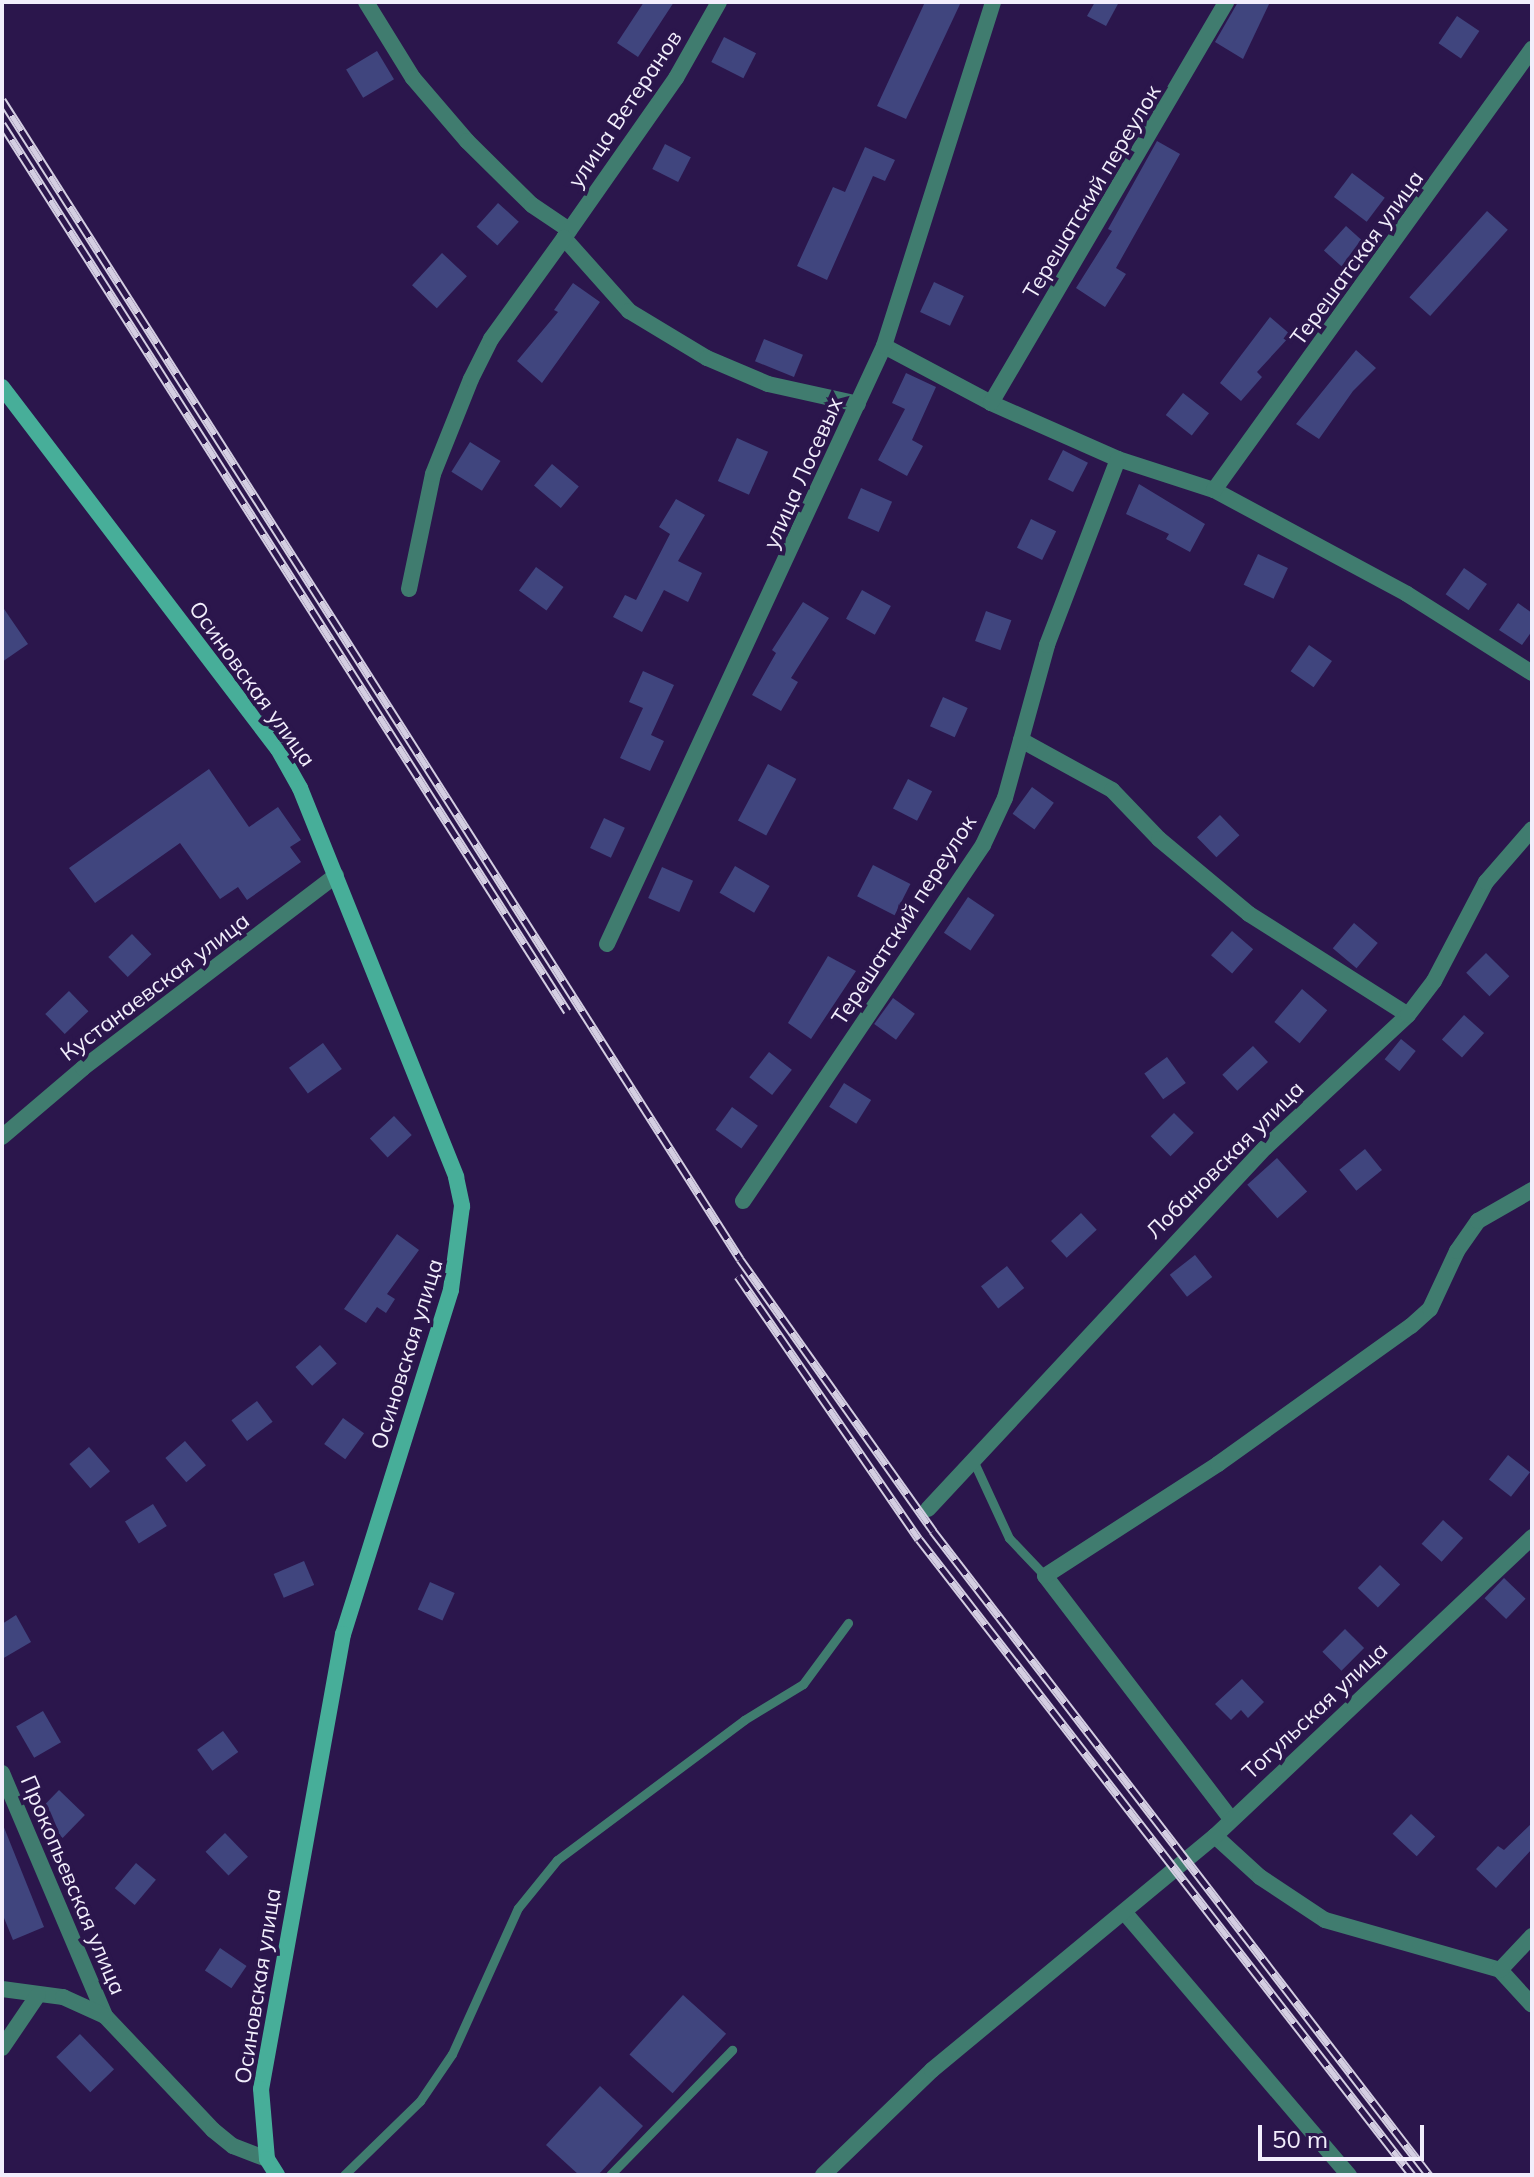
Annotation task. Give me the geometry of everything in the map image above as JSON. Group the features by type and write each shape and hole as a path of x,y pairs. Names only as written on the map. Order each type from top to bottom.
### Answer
{"main road":[{"name":"Осиновская улица","path":"2,387 278,749 336,875 456,1177 462,1206 461,1249 343,1634 267,2044 261,2089 267,2159"},
{"path":"267,2159 277,2175"}],"street":[{"path":"366,2 413,78 467,141 566,234 629,311 707,358 768,384 858,404"},
{"name":"улица Ветеранов","path":"409,589 433,474 471,379 491,339 676,78 719,2"},
{"name":"улица Лосевых","path":"607,944 884,346 993,2"},
{"name":"Терешатский переулок","path":"991,403 1226,2"},
{"name":"Терешатская улица","path":"1214,490 1532,49"},
{"path":"884,346 991,403 1118,459 1214,490 1407,594 1532,673"},
{"name":"Терешатский переулок","path":"743,1201 983,845 1005,798 1047,645 1118,459"},
{"path":"1021,740 1112,790 1159,839 1249,914 1408,1015"},
{"name":"Лобановская улица","path":"928,1509 972,1458 1265,1148 1408,1015 1434,981 1486,882 1532,829"},
{"name":"Кустанаевская улица","path":"2,1137 83,1068 336,875"},
{"path":"1231,1819 1045,1576 1218,1464 1411,1326 1430,1309 1457,1251 1478,1221 1532,1190"},
{"name":"Тогульская улица","path":"823,2175 932,2070 1215,1836 1532,1537"},
{"name":"Прокопьевская улица","path":"2,1773 105,2016 213,2130 233,2146 267,2159"},
{"path":"1215,1836 1260,1877 1325,1920 1500,1970 1532,2005"},
{"path":"1125,1913 1349,2175"},
{"path":"1500,1970 1532,1936"},
{"path":"2,1989 63,1997 105,2016"},
{"path":"2,2048 38,1995"}],"lane":[{"path":"972,1458 1009,1538 1045,1576"},
{"path":"344,2175 420,2101 452,2054 518,1908 557,1860 744,1720 803,1684 848,1623"},
{"path":"610,2175 732,2050"}],"building":[{"path":"644,2 674,2 638,57 617,43"},
{"path":"925,2 961,2 906,119 877,106"},
{"path":"1095,2 1119,2 1106,26 1087,16"},
{"path":"1238,2 1270,2 1243,59 1215,42"},
{"path":"1457,16 1479,31 1461,58 1439,43"},
{"path":"724,37 756,53 743,78 711,62"},
{"path":"377,51 394,79 363,98 346,70"},
{"path":"1157,141 1180,154 1116,268 1126,274 1105,307 1076,288 1112,231 1108,229"},
{"path":"665,144 691,157 678,182 652,169"},
{"path":"865,147 895,160 885,181 873,176 827,280 797,266 833,187 845,192"},
{"path":"1352,173 1385,198 1367,222 1334,197"},
{"path":"498,203 519,222 497,246 477,227"},
{"path":"1487,211 1508,230 1430,316 1409,297"},
{"path":"1346,226 1367,245 1345,269 1324,251"},
{"path":"442,253 467,276 437,308 412,285"},
{"path":"934,282 964,296 950,326 920,312"},
{"path":"573,283 600,302 542,383 517,361 558,312 554,310"},
{"path":"1270,317 1291,335 1257,372 1262,377 1241,401 1220,383"},
{"path":"764,339 803,355 794,377 755,361"},
{"path":"1356,350 1376,368 1353,391 1319,439 1296,424"},
{"path":"906,373 936,387 912,440 923,446 907,476 878,460 905,409 892,403"},
{"path":"1183,393 1209,413 1192,435 1166,415"},
{"path":"737,438 768,452 749,495 718,481"},
{"path":"470,442 501,461 482,491 451,472"},
{"path":"1063,450 1088,463 1073,492 1048,479"},
{"path":"552,464 579,486 561,508 534,485"},
{"path":"1139,484 1205,524 1190,552 1166,539 1169,534 1126,514"},
{"path":"861,488 892,502 879,532 848,518"},
{"path":"676,499 705,515 678,561 702,573 688,602 664,590 642,632 613,617 625,595 636,600 670,534 659,527"},
{"path":"1031,519 1056,531 1042,560 1017,548"},
{"path":"1258,554 1288,568 1274,599 1244,585"},
{"path":"536,567 564,587 546,610 519,590"},
{"path":"1464,568 1487,584 1469,610 1446,594"},
{"path":"862,590 891,606 875,635 846,619"},
{"path":"803,602 829,618 791,678 798,682 781,711 752,695 776,653 772,650"},
{"path":"1518,603 1532,613 1532,631 1522,645 1499,630"},
{"path":"2,606 28,644 2,662"},
{"path":"986,611 1011,620 1000,650 975,641"},
{"path":"1309,645 1332,661 1314,687 1291,671"},
{"path":"643,671 674,685 651,735 664,741 650,771 620,758 643,708 629,702"},
{"path":"943,697 968,708 955,737 930,726"},
{"path":"768,764 796,779 766,836 738,821"},
{"path":"209,769 249,827 278,807 301,840 290,847 301,862 247,900 238,887 220,899 180,843 95,903 69,868"},
{"path":"908,779 932,791 917,821 893,808"},
{"path":"1032,787 1054,803 1034,830 1013,814"},
{"path":"1220,815 1239,835 1216,857 1197,837"},
{"path":"604,818 625,828 611,858 590,848"},
{"path":"873,865 910,884 895,915 857,896"},
{"path":"735,866 770,886 754,913 720,893"},
{"path":"662,867 693,881 679,912 648,898"},
{"path":"968,897 995,915 970,951 944,933"},
{"path":"1354,923 1378,943 1357,968 1333,948"},
{"path":"1232,931 1253,949 1232,974 1211,955"},
{"path":"132,934 151,954 128,977 108,957"},
{"path":"1486,953 1509,976 1490,996 1466,973"},
{"path":"828,956 856,971 811,1039 788,1023"},
{"path":"1302,989 1327,1010 1300,1043 1274,1022"},
{"path":"69,991 88,1011 65,1034 45,1014"},
{"path":"893,998 915,1014 896,1040 874,1024"},
{"path":"1464,1015 1484,1033 1462,1058 1442,1040"},
{"path":"1401,1039 1416,1051 1399,1071 1385,1059"},
{"path":"323,1043 342,1069 308,1094 289,1068"},
{"path":"1253,1046 1268,1062 1237,1091 1222,1075"},
{"path":"769,1052 792,1070 772,1095 749,1077"},
{"path":"1167,1057 1186,1083 1163,1099 1144,1073"},
{"path":"844,1083 871,1100 856,1124 829,1107"},
{"path":"732,1107 758,1126 741,1148 716,1130"},
{"path":"1174,1113 1194,1133 1170,1156 1151,1136"},
{"path":"394,1116 412,1135 388,1158 370,1139"},
{"path":"1365,1149 1382,1170 1356,1191 1339,1170"},
{"path":"1277,1158 1307,1191 1277,1218 1247,1185"},
{"path":"1081,1213 1097,1230 1067,1258 1051,1241"},
{"path":"397,1234 419,1250 387,1294 395,1299 386,1313 377,1307 366,1323 344,1309"},
{"path":"1195,1255 1212,1277 1187,1297 1170,1275"},
{"path":"1007,1266 1024,1288 998,1308 981,1286"},
{"path":"320,1345 337,1364 312,1386 295,1367"},
{"path":"257,1401 273,1422 247,1441 231,1420"},
{"path":"343,1418 364,1433 345,1459 324,1444"},
{"path":"185,1441 206,1465 186,1482 165,1458"},
{"path":"89,1447 110,1471 90,1488 69,1464"},
{"path":"1508,1455 1530,1472 1511,1497 1489,1479"},
{"path":"153,1504 167,1526 139,1544 125,1521"},
{"path":"1443,1520 1463,1538 1442,1562 1422,1544"},
{"path":"304,1561 314,1585 284,1598 274,1574"},
{"path":"1380,1565 1400,1584 1378,1607 1358,1588"},
{"path":"1504,1578 1526,1599 1506,1619 1485,1598"},
{"path":"430,1582 455,1593 442,1620 418,1609"},
{"path":"16,1615 31,1642 2,1659 2,1624"},
{"path":"1345,1629 1364,1648 1341,1671 1322,1652"},
{"path":"1242,1679 1264,1702 1248,1718 1241,1710 1231,1720 1215,1704"},
{"path":"43,1711 61,1742 34,1758 16,1726"},
{"path":"223,1731 238,1752 212,1771 197,1750"},
{"path":"59,1790 85,1815 63,1838 37,1813"},
{"path":"1411,1814 1435,1837 1417,1856 1393,1834"},
{"path":"1532,1823 1532,1849 1496,1888 1476,1869 1498,1846 1504,1850"},
{"path":"3,1825 44,1927 13,1940 2,1913"},
{"path":"225,1833 248,1857 229,1875 206,1852"},
{"path":"136,1863 156,1880 135,1905 115,1888"},
{"path":"220,1948 247,1966 231,1988 205,1970"},
{"path":"683,1995 726,2034 673,2093 629,2054"},
{"path":"80,2034 114,2069 90,2092 56,2057"},
{"path":"600,2086 643,2126 598,2175 579,2175 546,2145"}],"railway":[{"path":"2,100 740,1259 933,1531 1429,2175"},
{"path":"2,124 567,1011"},
{"path":"738,1276 919,1539 1412,2175"}]}
